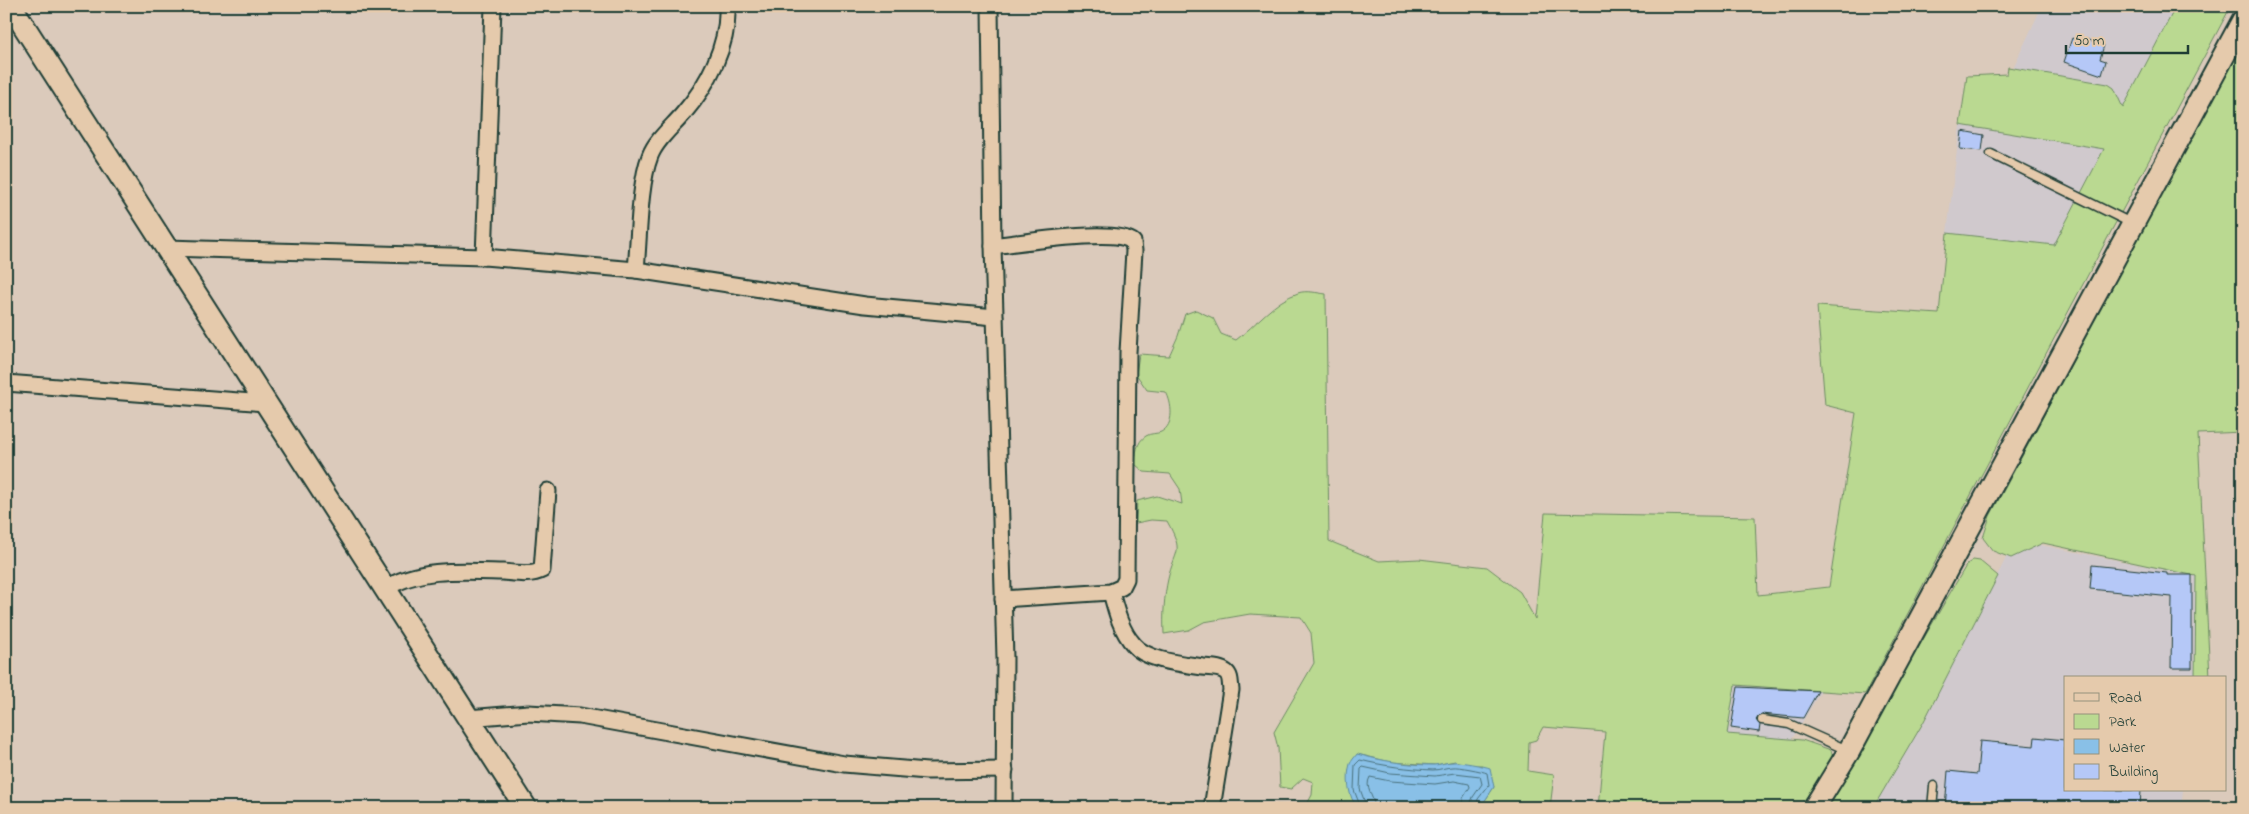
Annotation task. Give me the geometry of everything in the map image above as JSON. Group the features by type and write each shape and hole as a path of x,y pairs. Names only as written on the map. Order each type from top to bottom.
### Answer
{"street":[{"path":"11,6 526,808"},
{"path":"484,257 493,6"},
{"path":"636,270 644,179 650,156 657,144 694,100 713,68 725,35 727,6"},
{"path":"990,6 993,246 1003,599 1004,808"},
{"path":"1814,808 1849,751 2128,221 2243,20"},
{"path":"993,246 1103,236 1126,237 1133,242 1134,269 1128,352 1126,579 1122,587 1112,592 1003,599"},
{"path":"166,248 484,257 636,270 865,305 995,317"},
{"path":"6,383 266,403"},
{"path":"385,589 399,580 437,573 475,571 532,573 542,570 548,492"},
{"path":"1112,592 1116,612 1125,632 1135,647 1152,656 1174,663 1217,668 1225,671 1230,677 1231,690 1212,808"},
{"path":"468,718 528,713 580,716 844,764 927,770 1005,770"}],"lane":[{"path":"1991,154 2128,221"},
{"path":"1762,720 1785,723 1849,751"},
{"path":"1932,808 1934,786"}],"shaded area":[{"path":"2042,6 2176,6 2123,108 2111,85 2013,68"},
{"path":"1960,125 2104,149 2054,245 1947,233"},
{"path":"2015,540 2197,576 2195,676 2064,676 2064,792 2183,792 2181,808 1873,808 1923,723"},
{"path":"1735,684 1821,691 1792,739 1726,734"}],"green space":[{"path":"2176,6 2231,6 1865,694 1735,685 1727,734 1802,740 1831,750 1833,758 1799,808 1598,808 1605,732 1543,727 1536,740 1529,742 1528,771 1554,775 1550,808 1480,808 1494,787 1482,765 1468,765 1455,761 1435,765 1391,762 1357,754 1354,803 1358,808 1276,808 1276,805 1306,806 1312,795 1313,782 1303,778 1291,789 1280,787 1278,748 1274,732 1314,663 1311,633 1301,617 1250,614 1204,622 1189,630 1164,634 1166,593 1168,579 1177,551 1176,540 1167,521 1151,520 1136,523 1137,501 1157,496 1182,504 1180,489 1170,474 1144,472 1135,464 1140,442 1148,435 1159,433 1165,429 1169,424 1171,413 1170,402 1166,392 1147,390 1136,374 1139,354 1169,356 1185,314 1196,310 1213,318 1221,334 1236,340 1273,307 1289,297 1305,292 1326,294 1329,541 1379,561 1419,559 1487,567 1520,592 1535,619 1545,513 1755,517 1758,595 1829,587 1856,413 1825,405 1817,306 1939,314 1947,233 2054,245 2104,149 1960,125 1967,76 2007,74 2008,67 2108,84 2114,88 2123,108"},
{"path":"2243,42 2243,432 2198,434 2210,676 2195,676 2196,576 2043,543 2011,558 1993,551 1983,538 1990,516"},
{"path":"1973,560 1980,561 1998,576 1923,723 1873,808 1825,808 1967,564"}],"water":[{"path":"1357,754 1385,761 1404,763 1434,765 1456,762 1487,767 1490,768 1494,787 1480,808 1358,808 1352,799 1348,781 1350,764"}],"building":[{"path":"2080,37 2104,45 2100,59 2106,61 2102,75 2064,62 2072,38 2079,41"},
{"path":"1962,131 1984,135 1982,151 1960,149"},
{"path":"2092,565 2167,573 2167,575 2192,575 2192,668 2171,668 2172,597 2090,589"},
{"path":"1738,687 1818,691 1803,718 1761,714 1756,720 1760,725 1759,732 1731,728"},
{"path":"2035,737 2064,740 2064,792 2141,792 2140,808 1945,808 1948,771 1977,774 1980,741 2034,746"}]}
